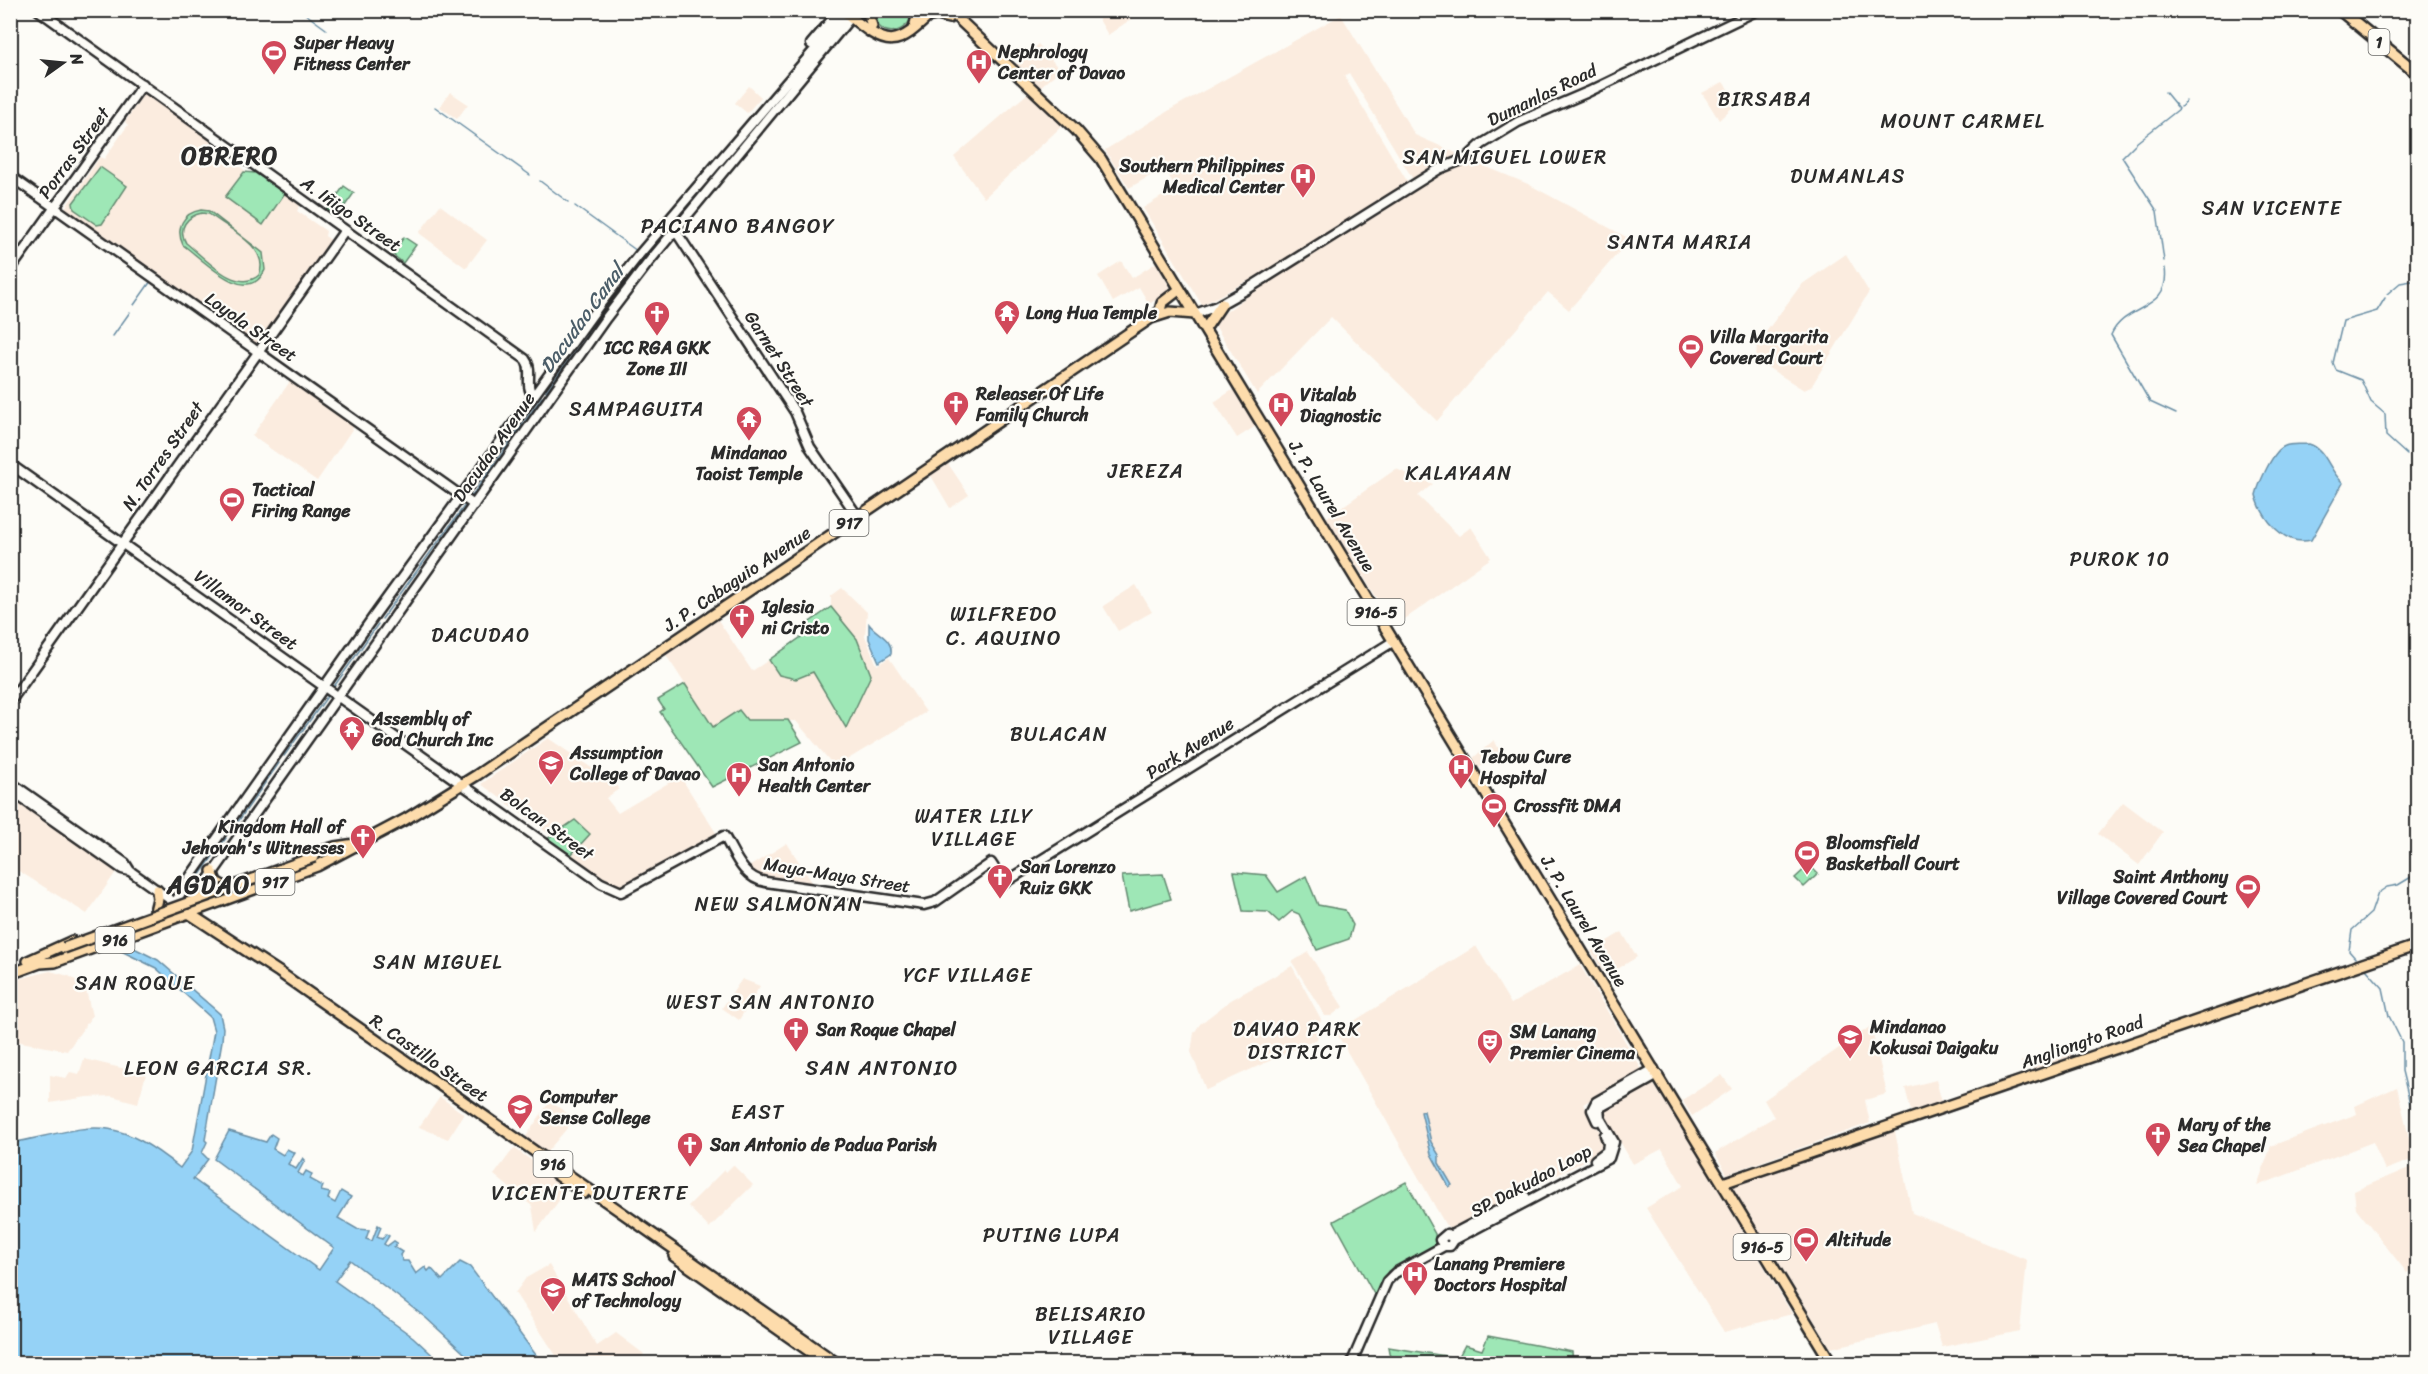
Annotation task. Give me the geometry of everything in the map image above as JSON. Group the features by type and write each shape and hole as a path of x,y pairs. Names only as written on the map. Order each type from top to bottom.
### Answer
{"highway":[{"name":"1","path":"2340,10 2418,74"}],"main road":[{"path":"867,10 872,26"},
{"path":"915,24 919,10"},
{"name":"J. P. Laurel Avenue","path":"940,10 950,13 963,24 1090,144 1832,1364"},
{"path":"850,12 872,26 893,35 902,33 930,13"},
{"path":"850,12 877,36 893,40 909,35 930,13"},
{"path":"930,13 937,15 950,13"},
{"name":"J. P. Laurel Avenue","path":"950,13 986,53 998,59"},
{"name":"J. P. Cabaguio Avenue","path":"189,913 338,856 406,819 462,784 1159,314 1162,303 1180,289"},
{"path":"1204,329 1222,304"},
{"path":"1159,314 1173,312 1195,314"},
{"name":"J. P. Cabaguio Avenue","path":"175,903 335,847 358,844"},
{"path":"315,860 335,847"},
{"path":"39,960 315,860 338,856"},
{"path":"212,871 216,882 223,885"},
{"path":"155,910 158,899 157,890"},
{"name":"916","path":"10,974 39,960 51,949 175,903 189,913"},
{"path":"209,927 207,914 211,905"},
{"name":"916","path":"10,968 39,960 55,962 189,913"},
{"name":"R. Castillo Street","path":"189,913 267,966 275,976 317,1003 748,1305 827,1364"},
{"name":"Angliongto Road","path":"1723,1183 2418,945"},
{"name":"R. Castillo Street","path":"748,1305 838,1364"}],"street":[{"name":"A. Iñigo Street","path":"39,10 499,339 528,363 529,390 533,396"},
{"name":"Dumanlas Road","path":"1195,314 1222,304 1440,169 1467,158 1482,144 1518,122 1587,92 1758,10"},
{"name":"Dacudao Avenue","path":"175,903 185,884 325,686 533,396 638,256 800,65 850,12"},
{"name":"Dacudao Avenue","path":"189,913 195,896 234,839 606,318 719,180 850,12"},
{"name":"Porras Street","path":"10,270 143,84"},
{"path":"709,171 719,180"},
{"name":"Loyola Street","path":"10,176 474,505"},
{"name":"Garnet Street","path":"667,221 676,230 795,412 810,447 858,517"},
{"name":"N. Torres Street","path":"10,702 345,230"},
{"name":"Villamor Street","path":"10,464 462,784"},
{"name":"Park Avenue","path":"991,863 1004,883 1394,641"},
{"path":"10,782 125,863 130,871"},
{"name":"Bolcan Street","path":"462,784 614,890 629,890 724,836"},
{"path":"10,790 122,869 130,871 175,903"},
{"path":"223,830 234,839"},
{"name":"Maya-Maya Street","path":"724,836 741,866 760,881 912,904 935,902 991,863"},
{"name":"SP Dakudao Loop","path":"1351,1364 1386,1281 1395,1273 1444,1246 1451,1246 1452,1237 1611,1156 1614,1142 1596,1107 1601,1098 1656,1072"}],"shaded area":[{"path":"1094,11 1132,11 1134,17 1108,35"},
{"path":"1341,15 1415,135 1463,156 1414,181 1349,73 1344,76 1413,191 1453,166 1464,162 1477,163 1528,184 1630,239 1569,310 1548,292 1437,421 1331,317 1257,394 1213,322 1254,291 1247,281 1202,305 1143,208 1176,188 1164,168 1129,188 1105,150 1173,108"},
{"path":"1038,44 1060,70 1040,87 1015,65"},
{"path":"1723,82 1738,102 1719,120 1702,93"},
{"path":"749,86 761,97 747,113 735,103"},
{"path":"450,92 468,104 457,119 440,107"},
{"path":"144,93 222,148 226,156 247,172 255,173 301,204 297,211 326,231 325,236 333,242 258,346 65,208 100,157 104,159 128,125 125,122"},
{"path":"1028,93 1062,126 984,198 954,157"},
{"path":"440,205 487,240 466,268 419,233"},
{"path":"1846,254 1869,292 1811,387 1804,390 1756,360 1757,344 1801,285"},
{"path":"1121,261 1132,278 1156,263 1172,290 1149,304 1139,287 1113,302 1098,276"},
{"path":"291,380 355,425 317,481 252,436"},
{"path":"1234,389 1256,426 1237,438 1214,402"},
{"path":"947,462 969,495 950,508 930,474"},
{"path":"1396,469 1433,484 1418,496 1459,536 1471,527 1491,558 1395,626 1326,518"},
{"path":"1136,585 1152,612 1118,631 1103,606"},
{"path":"842,588 867,612 865,636 877,665 889,658 926,712 835,767 796,721 747,720 713,727 666,655 718,620 752,671 769,660 779,675 796,679 813,671 830,703 857,639 831,607 831,596"},
{"path":"11,597 21,604 11,661"},
{"path":"548,738 615,784 619,789 606,798 618,813 680,776 718,836 625,886 610,883 570,856 590,834 575,820 552,836 481,784"},
{"path":"1494,740 1500,751 1479,768 1473,758"},
{"path":"10,793 118,869 87,914 11,866"},
{"path":"2123,802 2163,832 2139,865 2098,834"},
{"path":"787,843 813,884 813,888 762,881 747,868"},
{"path":"1622,932 1637,957 1606,976 1591,951"},
{"path":"1476,946 1511,1004 1580,965 1642,1070 1583,1104 1604,1139 1601,1152 1452,1230 1445,1224 1336,1032"},
{"path":"1308,952 1343,1007 1331,1016 1325,1016 1292,962"},
{"path":"1292,966 1321,1019 1317,1039 1206,1090 1191,1052 1194,1033 1200,1024 1231,1000"},
{"path":"50,971 69,976 85,986 92,1016 67,1051 11,1040 11,981"},
{"path":"742,979 760,986 739,1020 722,1008"},
{"name":"Mindanao Kokusai Daigaku","path":"1871,1026 1887,1094 1865,1100 1870,1123 1727,1174 1715,1153 1774,1117 1764,1100"},
{"path":"2068,1046 2072,1058 2035,1070 2020,1062"},
{"path":"84,1059 146,1074 138,1103 112,1096 87,1097 50,1103 50,1075 66,1078 70,1072 79,1074"},
{"path":"1722,1075 1732,1089 1692,1116 1682,1100"},
{"path":"1936,1080 1942,1102 1911,1111 1905,1088"},
{"path":"1652,1082 1792,1314 1724,1332 1646,1208 1683,1186 1662,1149 1633,1164 1602,1110"},
{"path":"2397,1087 2414,1159 2385,1170 2373,1142 2257,1186 2271,1146 2357,1114 2355,1106"},
{"path":"440,1097 464,1114 448,1139 419,1127"},
{"path":"550,1101 575,1119 546,1153 525,1138"},
{"path":"1894,1127 1912,1213 2027,1260 2020,1331 1942,1347 1935,1324 1831,1348 1732,1187 1753,1175"},
{"path":"514,1148 569,1187 536,1232 532,1206 494,1175"},
{"path":"733,1165 753,1185 709,1228 688,1206 724,1170 726,1172"},
{"path":"2416,1165 2417,1264 2407,1273 2356,1208 2354,1191"},
{"name":"MATS School of Technology","path":"549,1265 597,1346 616,1333 644,1354 637,1363 561,1363 515,1293 526,1278"}],"green space":[{"path":"871,11 916,11 905,26 892,32 880,27"},
{"path":"100,167 127,186 102,224 97,225 74,209 73,203"},
{"path":"244,172 255,173 285,193 263,225 225,197"},
{"path":"344,186 354,193 337,217 327,210"},
{"path":"209,211 263,253 265,270 257,280 248,284 237,283 213,270 183,245 180,227 189,214","holes":["202,213 209,214 236,232 253,248 259,256 261,265 259,275 250,280 231,277 211,265 186,243 183,238 183,228 188,220"]},
{"path":"404,237 416,245 403,263 392,254"},
{"path":"831,607 857,639 871,675 846,728 813,672 796,679 779,675 769,660 811,630 807,624"},
{"path":"685,684 713,727 739,710 747,720 788,720 802,742 712,787 660,712 664,709 658,700"},
{"path":"575,820 590,834 570,856 547,839"},
{"name":"Bloomsfield Basketball Court","path":"1809,865 1818,874 1804,887 1795,878"},
{"path":"1234,872 1266,875 1278,892 1306,876 1318,905 1345,910 1353,925 1349,939 1317,950 1299,914 1292,911 1279,922 1268,912 1243,911"},
{"path":"1163,874 1171,899 1129,911 1122,876"},
{"path":"1406,1182 1435,1234 1436,1245 1388,1271 1375,1296 1334,1221"},
{"path":"1488,1336 1572,1352 1573,1363 1391,1363 1388,1347 1458,1358 1465,1345 1482,1350"}],"water":[{"path":"2309,444 2324,455 2334,473 2343,483 2311,540 2301,541 2283,535 2276,529 2263,513 2256,495 2267,468 2280,449 2290,445"},
{"path":"869,624 890,644 891,654 879,662 869,639"},
{"path":"122,942 158,960 220,1014 223,1028 222,1041 205,1140 207,1142 202,1153 208,1159 193,1179 319,1270 334,1248 214,1159 229,1131 266,1142 271,1134 277,1138 273,1149 283,1155 287,1149 295,1153 288,1164 296,1169 303,1158 305,1160 298,1173 303,1176 306,1171 312,1174 310,1179 323,1186 321,1191 330,1193 328,1199 335,1203 341,1191 351,1197 338,1218 357,1229 369,1230 366,1239 372,1241 378,1225 381,1227 377,1237 382,1239 386,1234 389,1236 384,1244 387,1246 394,1241 397,1243 394,1247 402,1252 400,1255 403,1261 408,1261 416,1274 425,1267 428,1271 431,1268 442,1280 460,1262 470,1267 542,1363 475,1363 426,1318 350,1260 335,1281 413,1337 441,1363 11,1364 11,1143 62,1132 100,1128 135,1138 180,1168 192,1151 214,1031 210,1017 156,968 111,946"},
{"path":"1424,1111 1431,1142 1439,1155 1439,1163 1452,1185 1449,1187 1431,1154 1421,1112"}],"waterway":[{"path":"300,10 326,29"},
{"path":"496,14 498,10"},
{"path":"2136,143 2179,109 2165,92"},
{"path":"2181,107 2186,101"},
{"path":"435,107 530,175"},
{"name":"Dacudao Canal","path":"714,175 755,127"},
{"path":"2135,144 2122,157 2157,211 2164,261"},
{"name":"Dacudao Canal","path":"674,221 710,180"},
{"path":"540,181 568,202"},
{"path":"575,206 637,251"},
{"name":"Dacudao Canal","path":"644,257 668,228"},
{"name":"Dacudao Canal","path":"546,391 640,262"},
{"path":"2165,268 2165,282 2161,293 2146,306 2126,317 2111,335 2150,402 2176,414"},
{"path":"2387,294 2400,283 2418,280"},
{"path":"134,305 151,281"},
{"path":"2385,298 2377,311 2343,321 2333,363 2336,370 2361,380 2371,402 2385,414 2386,436 2407,455"},
{"path":"113,336 130,312"},
{"name":"Dacudao Canal","path":"470,498 542,397"},
{"path":"2410,458 2418,471"},
{"name":"Dacudao Canal","path":"382,619 465,505"},
{"name":"Dacudao Canal","path":"333,688 378,624"},
{"name":"Dacudao Canal","path":"284,756 329,694"},
{"name":"Dacudao Canal","path":"230,833 279,763"},
{"name":"Dacudao Canal","path":"189,890 226,838"},
{"path":"2356,959 2349,951 2352,930 2371,913 2378,893 2418,873"},
{"path":"2366,969 2383,988 2389,1016 2402,1042 2402,1071 2418,1136"}],"place":[{"name":"Super Heavy Fitness Center","path":"274,76"},
{"name":"Nephrology Center of Davao","path":"979,85"},
{"name":"Southern Philippines Medical Center","path":"1303,199"},
{"name":"Long Hua Temple","path":"1007,336"},
{"name":"ICC RGA GKK Zone III","path":"657,337"},
{"name":"Villa Margarita Covered Court","path":"1691,370"},
{"name":"Releaser Of Life Family Church","path":"956,427"},
{"name":"Vitalab Diagnostic","path":"1281,428"},
{"name":"Mindanao Taoist Temple","path":"749,442"},
{"name":"Tactical Firing Range","path":"232,523"},
{"name":"Iglesia ni Cristo","path":"742,640"},
{"name":"Assembly of God Church Inc","path":"352,752"},
{"name":"Assumption College of Davao","path":"551,786"},
{"name":"Tebow Cure Hospital","path":"1461,790"},
{"name":"San Antonio Health Center","path":"739,798"},
{"name":"Crossfit DMA","path":"1494,829"},
{"name":"Kingdom Hall of Jehovah's Witnesses","path":"363,860"},
{"name":"Bloomsfield Basketball Court","path":"1807,876"},
{"name":"San Lorenzo Ruiz GKK","path":"1000,900"},
{"name":"Saint Anthony Village Covered Court","path":"2248,910"},
{"name":"San Roque Chapel","path":"796,1053"},
{"name":"Mindanao Kokusai Daigaku","path":"1850,1060"},
{"name":"SM Lanang Premier Cinema","path":"1490,1065"},
{"name":"Computer Sense College","path":"520,1130"},
{"name":"Mary of the Sea Chapel","path":"2158,1158"},
{"name":"San Antonio de Padua Parish","path":"690,1168"},
{"name":"Altitude","path":"1806,1263"},
{"name":"Lanang Premiere Doctors Hospital","path":"1415,1297"},
{"name":"MATS School of Technology","path":"553,1313"}],"district":[{"name":"BIRSABA","path":"1765,99"},
{"name":"MOUNT CARMEL","path":"1963,121"},
{"name":"OBRERO","path":"230,156"},
{"name":"SAN MIGUEL LOWER","path":"1505,157"},
{"name":"DUMANLAS","path":"1848,176"},
{"name":"SAN VICENTE","path":"2272,208"},
{"name":"PACIANO BANGOY","path":"738,226"},
{"name":"SANTA MARIA","path":"1680,242"},
{"name":"SAMPAGUITA","path":"637,409"},
{"name":"JEREZA","path":"1146,471"},
{"name":"KALAYAAN","path":"1459,473"},
{"name":"PUROK 10","path":"2120,559"},
{"name":"WILFREDO C. AQUINO","path":"1004,626"},
{"name":"DACUDAO","path":"481,635"},
{"name":"BULACAN","path":"1059,734"},
{"name":"WATER LILY VILLAGE","path":"974,828"},
{"name":"AGDAO","path":"209,885"},
{"name":"NEW SALMONAN","path":"779,904"},
{"name":"SAN MIGUEL","path":"438,962"},
{"name":"YCF VILLAGE","path":"968,975"},
{"name":"SAN ROQUE","path":"135,983"},
{"name":"WEST SAN ANTONIO","path":"771,1002"},
{"name":"DAVAO PARK DISTRICT","path":"1297,1040"},
{"name":"LEON GARCIA SR.","path":"219,1068"},
{"name":"SAN ANTONIO","path":"882,1068"},
{"name":"EAST","path":"758,1112"},
{"name":"VICENTE DUTERTE","path":"590,1193"},
{"name":"PUTING LUPA","path":"1052,1235"},
{"name":"BELISARIO VILLAGE","path":"1091,1326"}]}
